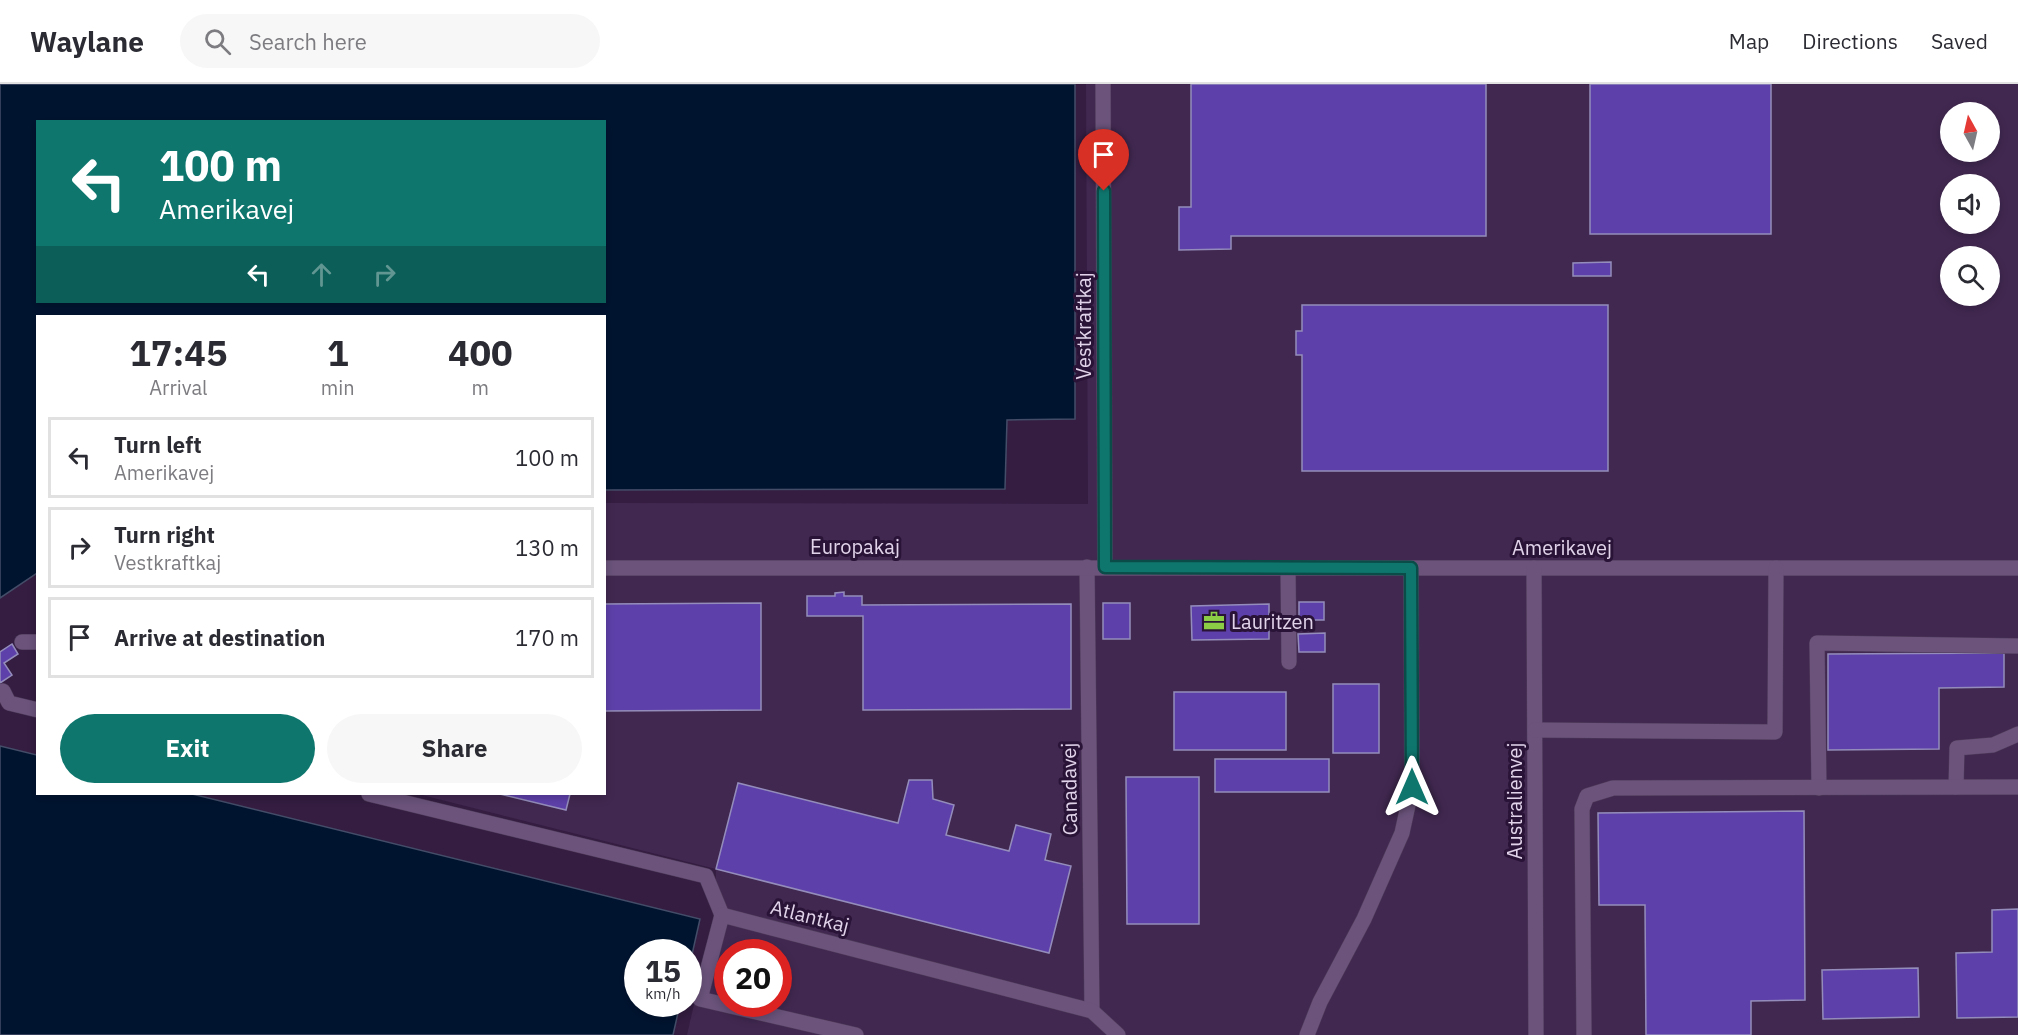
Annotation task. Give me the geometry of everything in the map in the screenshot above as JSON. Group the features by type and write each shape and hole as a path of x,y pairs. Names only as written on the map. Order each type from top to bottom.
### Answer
{"street":[{"name":"Vestkraftkaj","path":"1103,84 1105,567"},
{"name":"Canadavej","path":"1087,567 1092,1011"},
{"name":"Europakaj","path":"606,568 1105,567"},
{"name":"Amerikavej","path":"1105,567 2018,568"},
{"path":"1288,567 1289,662"},
{"path":"1308,1035 1320,1002 1364,919 1402,833 1412,787 1411,568"},
{"name":"Australienvej","path":"1534,568 1536,1035"},
{"path":"1535,730 1775,732 1776,568"},
{"path":"1819,788 1817,643 2018,646"},
{"path":"3,691 9,703 36,710"},
{"path":"1956,787 1957,748 1993,745 2018,734"},
{"path":"1584,1035 1582,809 1587,796 1613,789 2018,787"},
{"path":"373,795 706,876 722,915 700,999 856,1035"},
{"name":"Atlantkaj","path":"722,915 1092,1011 1118,1035"}],"shaded area":[{"path":"1086,84 2018,84 2018,1035 687,1035 691,1017 702,1017 702,970 715,913 716,869 422,795 606,795 606,503 1088,504"}],"water":[{"path":"0,84 1075,84 1075,419 1007,420 1005,489 606,490 606,315 36,315 36,574 0,598"},
{"path":"0,746 36,755 36,795 196,795 700,919 696,939 624,939 624,1017 677,1017 673,1035 0,1035"}],"building":[{"path":"1191,84 1486,84 1486,236 1231,236 1231,249 1179,250 1179,207 1191,207"},
{"path":"1590,84 1771,84 1771,234 1590,234"},
{"path":"1611,262 1611,276 1573,276 1573,263"},
{"path":"1302,305 1608,305 1608,471 1302,471 1302,355 1296,355 1296,331 1302,331"},
{"path":"844,592 844,596 862,596 862,605 1071,604 1071,709 863,710 863,616 807,616 807,596 835,596 835,593"},
{"path":"1299,602 1324,602 1324,620 1299,620"},
{"path":"761,603 761,710 606,711 606,604"},
{"path":"1103,603 1130,603 1130,639 1103,639"},
{"path":"1269,604 1269,639 1192,640 1191,606"},
{"path":"1325,633 1325,652 1299,652 1298,634"},
{"path":"12,644 18,654 4,663 12,675 0,683 0,652"},
{"path":"2004,653 2004,687 1939,688 1939,749 1828,750 1828,654"},
{"path":"1333,684 1379,684 1379,753 1333,753"},
{"path":"1174,692 1286,692 1286,750 1174,750"},
{"path":"1215,759 1329,759 1329,792 1215,792"},
{"path":"1126,777 1199,777 1199,924 1127,924"},
{"path":"909,780 932,780 933,799 954,805 946,835 1009,851 1016,825 1051,834 1045,860 1071,866 1049,953 716,869 738,783 898,823"},
{"path":"504,795 570,795 566,810"},
{"path":"1804,811 1805,1000 1751,1001 1751,1035 1646,1035 1645,905 1599,905 1598,813"},
{"path":"2018,909 2018,1017 1957,1018 1956,953 1992,952 1992,910"},
{"path":"1918,968 1919,1017 1823,1019 1822,970"}],"place":[{"name":"Lauritzen","path":"1214,621"}],"route":[{"path":"1104,191 1105,567 1411,568 1412,787"}]}
